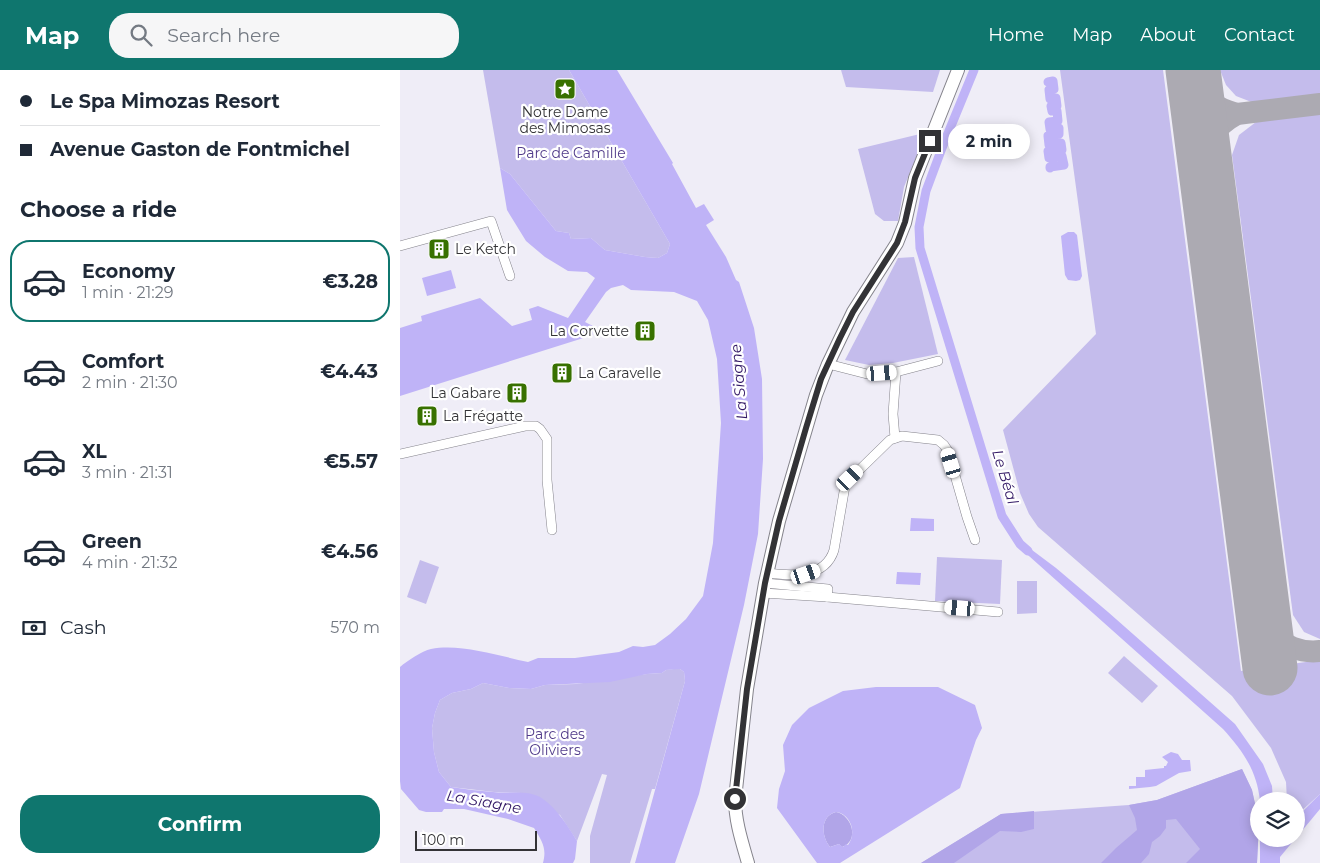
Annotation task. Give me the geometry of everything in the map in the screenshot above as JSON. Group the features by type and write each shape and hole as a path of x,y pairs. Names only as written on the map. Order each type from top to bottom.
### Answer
{"main road":[{"path":"748,863 737,825 735,799 747,689 765,583 779,521 816,394 853,312 897,243 905,222 915,178 958,70"}],"street":[{"path":"400,246 491,221 510,276"},
{"path":"828,364 867,374 896,372 938,361"},
{"path":"895,438 896,372"},
{"path":"400,454 525,426 536,426 540,428 547,440 547,480 552,530"},
{"path":"765,583 806,574 829,561 834,550 847,482 890,440 902,436 938,440 944,445 948,451 967,517 976,540"},
{"path":"765,583 828,589 827,597 998,612"}],"green space":[{"name":"Parc de Camille","path":"483,70 569,70 670,244 667,253 658,258 605,250 591,238 571,239 569,233 556,231 510,174 500,168"},
{"path":"841,70 940,70 933,92 846,87"},
{"path":"1060,70 1163,70 1241,671 1320,660 1320,794 1305,808 1305,792 1287,792 1286,782 1271,748 1232,696 1038,527 1029,514 1020,493 1003,430 1096,334"},
{"path":"1220,70 1320,70 1320,94 1254,103 1236,96 1226,85"},
{"path":"1320,114 1320,639 1304,632 1293,615 1232,155 1239,135 1256,122"},
{"path":"924,133 904,187 898,221 884,221 875,214 858,149"},
{"path":"914,257 938,354 893,363 869,365 845,360 898,258"},
{"path":"937,557 1002,560 1000,604 935,601"},
{"path":"420,560 439,567 426,604 407,597"},
{"path":"1017,581 1037,581 1037,613 1017,614"},
{"path":"1124,656 1158,686 1142,703 1108,673"},
{"name":"Parc des Oliviers","path":"680,669 684,672 685,681 655,789 652,789 630,863 590,863 590,836 607,775 602,774 577,841 560,815 521,793 451,787 439,772 434,752 432,728 440,700 452,693 471,689 483,683 509,688 531,689 545,685 576,684 662,673 666,670"},
{"path":"1242,769 1252,792 1250,792 1250,847 1258,847 1257,863 921,863 1001,814 1129,805 1157,800"}],"shaded area":[{"path":"1242,769 1252,792 1250,792 1250,847 1258,847 1257,863 1186,863 1200,849 1176,819 1166,820 1166,828 1152,842 1149,854 1141,863 1101,863 1137,830 1135,818 1129,805 1157,800"},
{"path":"1034,811 1034,829 1021,832 1000,831 954,863 921,863 1001,814"},
{"path":"836,812 842,814 850,823 852,834 848,844 842,847 839,844 830,847 825,837 824,827 827,818"}],"water":[{"name":"La Siagne","path":"569,70 617,70 673,163 696,208 704,204 714,220 706,225 726,257 736,280 739,282 754,328 762,379 763,459 758,534 744,605 699,794 675,863 635,863 685,681 684,672 680,669 666,670 662,673 647,674 610,682 545,685 531,689 509,688 483,683 471,689 452,693 440,700 432,728 434,752 439,772 451,787 477,791 525,793 543,799 558,813 577,841 573,863 543,863 543,845 534,828 508,819 464,809 444,809 442,812 419,810 401,789 400,667 411,659 427,650 454,648 480,651 528,662 538,658 575,658 619,652 633,646 655,645 686,619 703,596 713,543 721,423 717,359 708,320 697,301 674,292 631,290 623,285 611,288 606,292 585,322 593,326 593,335 400,396 400,328 422,321 421,316 480,298 512,326 532,320 529,309 538,306 568,318 595,278 587,272 568,271 545,257 526,241 507,210 500,168 510,174 556,231 569,233 571,239 591,238 605,250 645,257 658,258 667,253 670,244"},
{"path":"1068,232 1074,232 1077,235 1082,276 1080,280 1076,281 1068,280 1065,275 1061,236"},
{"path":"451,270 456,288 427,296 422,278"},
{"path":"911,518 934,519 934,531 910,531"},
{"path":"1020,544 1024,544 1056,568 1235,724 1263,764 1272,786 1272,792 1258,792 1256,780 1248,762 1223,729 1020,548"},
{"path":"897,572 921,573 920,585 896,584"},
{"path":"876,687 938,687 975,705 982,728 976,740 960,788 840,863 817,863 777,808 779,789 785,771 783,745 792,725 809,708 843,691","holes":["836,812 849,820 851,825 851,840 848,845 846,844 843,847 839,844 830,847 825,837 825,822 831,814"]},
{"path":"1171,752 1178,754 1182,760 1190,760 1191,771 1179,773 1156,786 1129,789 1129,786 1136,786 1136,777 1145,777 1145,770 1164,768 1168,762 1162,757"},
{"path":"1320,794 1320,809 1305,827 1305,809"},
{"path":"1260,847 1288,847 1280,857 1280,863 1260,863"}],"waterway":[{"name":"Le Béal","path":"974,70 926,191 919,227 920,248 1002,516 1020,544 1028,551"},
{"path":"1048,82 1053,81 1054,89 1049,90 1050,99 1056,98 1057,106 1051,106 1052,111 1057,111 1058,121 1049,122 1050,129 1059,128 1059,134 1048,136 1049,145 1061,143 1062,150 1048,151 1049,158 1062,156 1064,165 1050,168"}],"taxiway":[{"path":"1194,76 1210,101 1221,108 1237,114"},
{"path":"1206,170 1212,137 1221,125 1237,114 1320,104"},
{"path":"1262,604 1269,627 1281,641 1299,650 1320,651"}],"runway":[{"path":"1193,70 1270,668"}],"place":[{"name":"Notre Dame des Mimosas","path":"565,89"},
{"name":"Le Ketch","path":"439,249"},
{"name":"La Corvette","path":"645,331"},
{"name":"La Caravelle","path":"562,373"},
{"name":"La Gabare","path":"517,393"},
{"name":"La Frégatte","path":"427,416"}],"route":[{"path":"735,799 747,689 765,583 779,521 806,428 821,379 840,338 853,312 897,243 905,222 915,178 930,141"}]}
